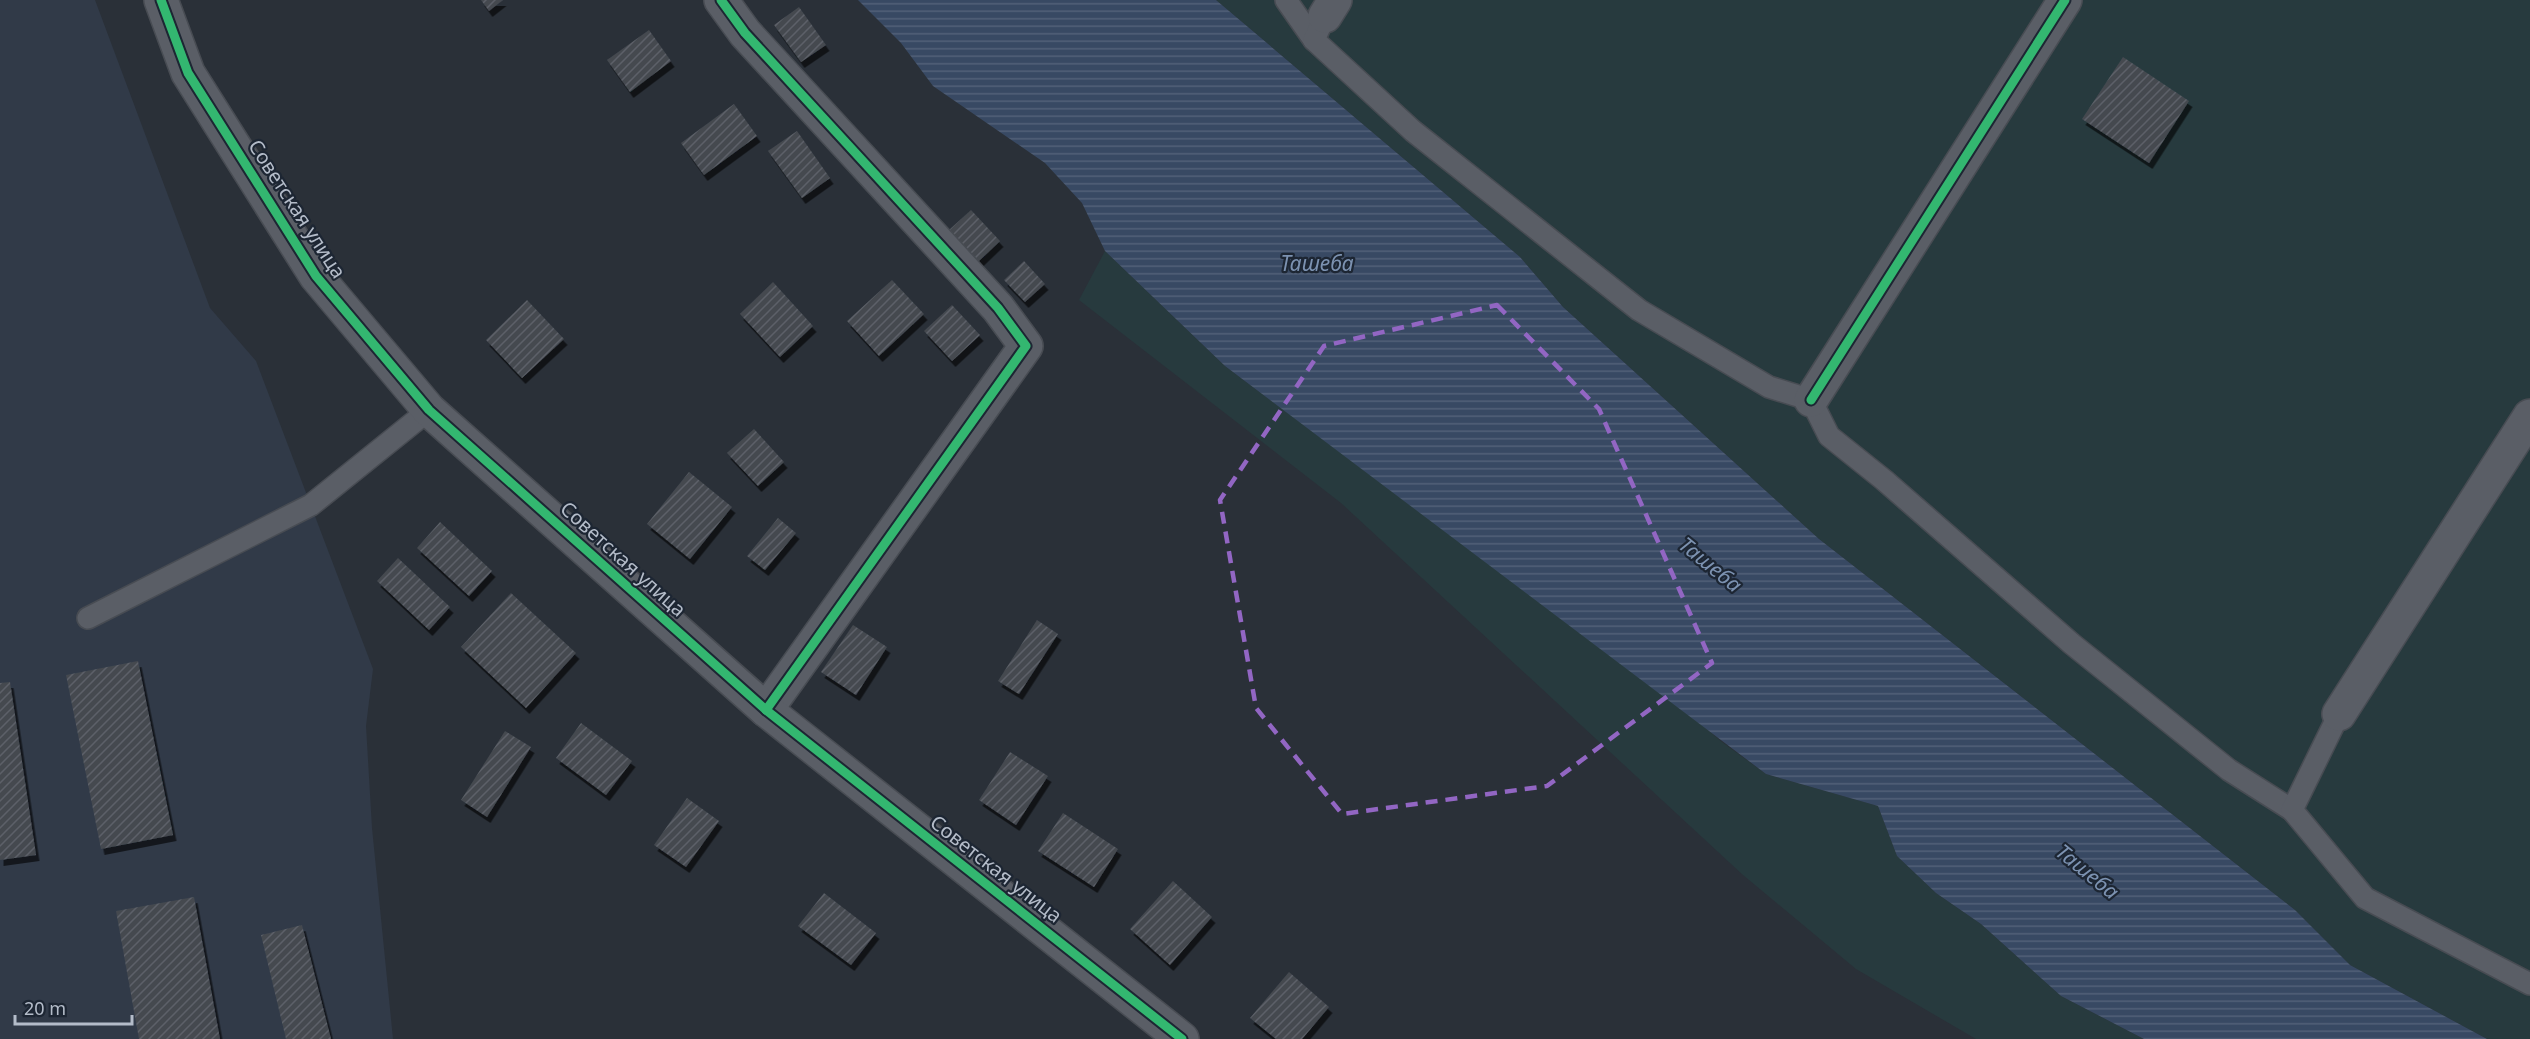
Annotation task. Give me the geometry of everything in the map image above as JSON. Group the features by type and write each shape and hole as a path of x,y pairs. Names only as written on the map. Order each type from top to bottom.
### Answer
{"street":[{"name":"Советская улица","path":"161,0 188,73 316,276 429,410 766,710 1182,1039"},
{"path":"721,0 745,33 990,299 1026,346 766,710"},
{"path":"1811,400 2065,0"},
{"path":"2339,714 2530,416"}],"lane":[{"path":"1286,0 1324,19 1413,130 1639,310 1769,387 1811,400 1829,436 1884,480 2072,644 2229,770 2292,810 2365,898 2530,984"},
{"path":"88,618 311,505 429,410"},
{"path":"2292,810 2339,714"}],"highlighted area":[{"path":"1497,305 1599,409 1712,663 1547,786 1342,814 1256,708 1220,500 1324,346"}],"shaded area":[{"path":"0,0 95,0 210,308 256,361 373,669 366,726 372,828 393,1039 0,1039"}],"green space":[{"path":"1216,0 2530,0 2530,1039 2487,1039 2350,965 2295,910 1819,539 1563,307 1520,257"},
{"path":"1105,251 1225,366 1678,705 1722,742 1766,774 1878,806 1897,856 1936,893 1981,924 2061,996 2144,1039 1976,1039 1856,969 1743,875 1341,503 1079,300"}],"water":[{"name":"Ташеба","path":"858,0 1216,0 1520,257 1563,307 1819,539 2295,910 2350,965 2487,1039 2144,1039 2061,996 1981,924 1936,893 1897,856 1878,806 1766,774 1225,366 1105,251 1082,203 1045,163 933,86 901,43"}],"building":[{"path":"481,0 503,0 489,11"},
{"path":"799,7 826,45 801,62 774,25"},
{"path":"649,30 671,61 630,92 607,60"},
{"path":"2123,57 2189,101 2149,163 2082,119"},
{"path":"734,104 757,136 704,175 681,143"},
{"path":"797,131 830,178 802,198 768,151"},
{"path":"971,210 1000,241 978,262 949,230"},
{"path":"1024,261 1045,284 1025,302 1004,280"},
{"path":"892,280 924,314 879,356 847,321"},
{"path":"773,282 813,326 780,357 740,314"},
{"path":"527,300 564,339 522,378 486,340"},
{"path":"952,305 980,335 952,361 924,331"},
{"path":"754,429 784,462 758,486 727,453"},
{"path":"689,472 732,507 690,559 647,524"},
{"path":"778,518 796,533 765,570 747,556"},
{"path":"440,522 492,571 469,596 417,548"},
{"path":"398,558 450,607 429,630 377,581"},
{"path":"511,593 576,653 526,708 461,647"},
{"path":"1037,620 1058,634 1019,694 998,681"},
{"path":"853,625 887,647 856,695 821,672"},
{"path":"138,661 173,835 101,849 66,675"},
{"path":"10,682 36,855 0,860 0,683"},
{"path":"581,723 632,761 606,795 556,758"},
{"path":"505,731 531,747 487,817 461,800"},
{"path":"1010,752 1048,776 1016,825 979,800"},
{"path":"687,798 719,821 686,867 654,845"},
{"path":"1063,813 1118,849 1094,887 1038,851"},
{"path":"1173,881 1212,917 1170,965 1130,929"},
{"path":"824,893 876,933 851,965 798,926"},
{"path":"194,897 220,1039 139,1039 116,911"},
{"path":"302,925 331,1039 286,1039 261,935"},
{"path":"1289,972 1329,1007 1302,1039 1276,1039 1250,1018"}],"cycle path":[{"path":"161,0 188,73 316,276 429,410 766,710 1182,1039"},
{"path":"721,0 745,33 998,308 1026,346 766,710"},
{"path":"1811,400 2065,0"}]}
